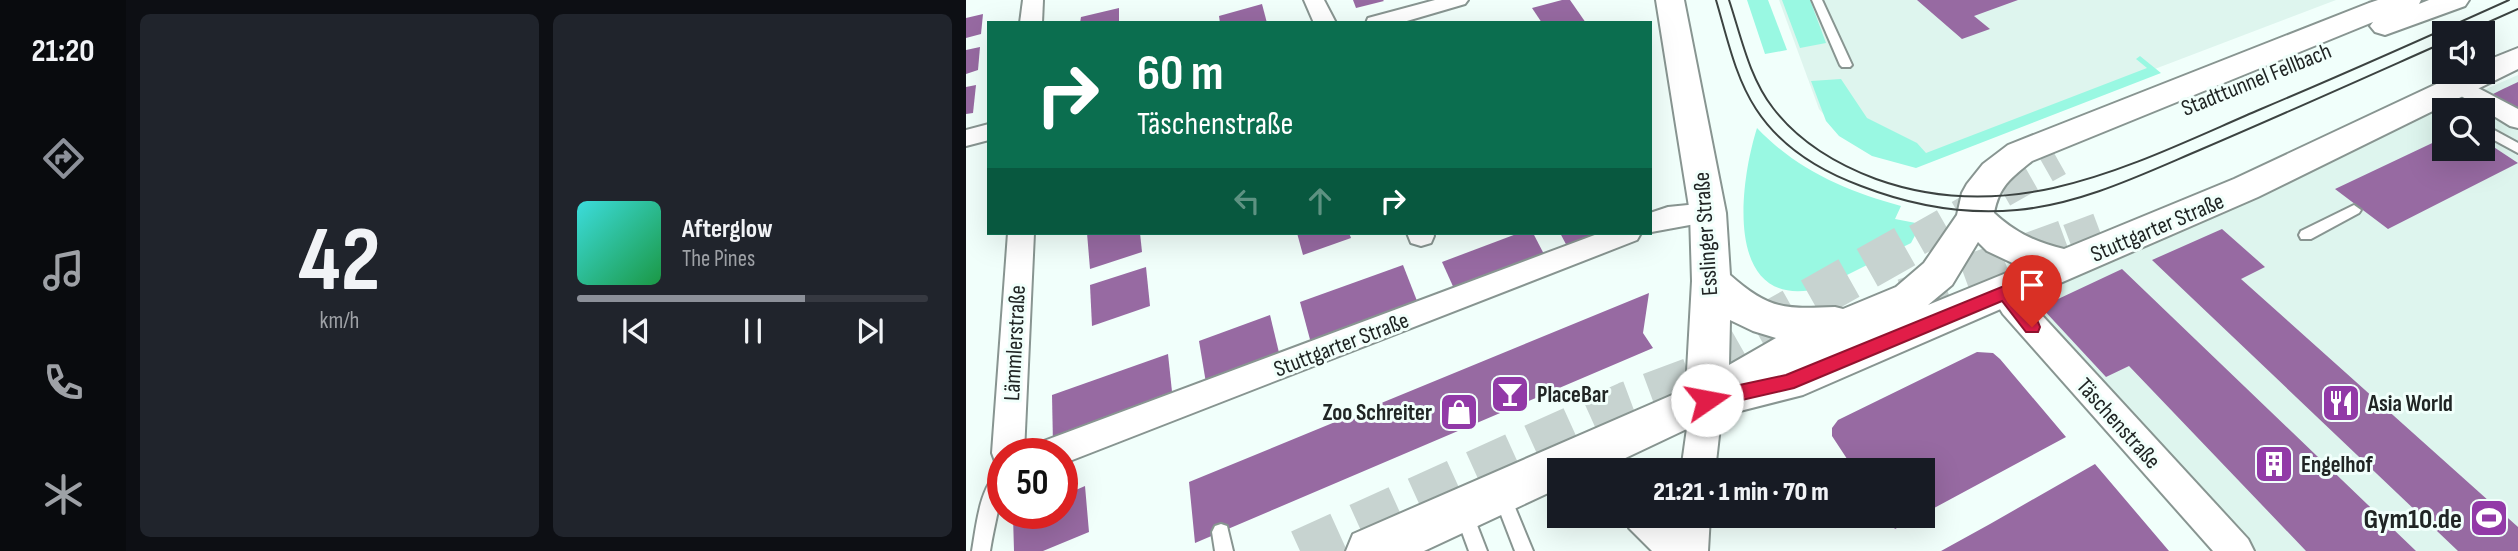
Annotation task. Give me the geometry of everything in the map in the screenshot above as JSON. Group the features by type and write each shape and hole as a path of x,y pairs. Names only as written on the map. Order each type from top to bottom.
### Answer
{"main road":[{"name":"Esslinger Straße","path":"1670,0 1708,213 1711,281 1707,400"},
{"name":"Stuttgarter Straße","path":"1370,551 1707,400 1787,352 1910,298 1938,274 1975,217 1980,193 1995,173 2020,153 2407,0"},
{"name":"Stadttunnel Fellbach","path":"2058,160 2455,0"},
{"path":"2495,49 2518,39"},
{"name":"Stuttgarter Straße","path":"2495,65 2518,57"},
{"path":"2106,226 2441,84"},
{"name":"Stuttgarter Straße","path":"1707,400 1788,382 2004,293 2246,188 2444,84"},
{"path":"1975,217 2000,241 2029,255 2069,265"},
{"path":"1975,217 2004,293"},
{"path":"1711,281 1738,307 1772,323 1793,325 1859,321"}],"street":[{"path":"1031,21 1032,0"},
{"path":"1314,0 1324,21"},
{"path":"1383,21 1458,0"},
{"path":"2461,84 2518,120"},
{"path":"966,138 987,133"},
{"path":"1659,220 1708,213"},
{"name":"Lämmlerstraße","path":"1009,438 1021,235"},
{"name":"Stuttgarter Straße","path":"1078,443 1623,235"},
{"name":"Täschenstraße","path":"2004,293 2236,551"},
{"name":"Esslinger Straße","path":"1700,458 1707,400"},
{"path":"1492,495 1547,488"},
{"path":"1654,528 1672,551"},
{"path":"1690,551 1692,528"}],"lane":[{"path":"1817,0 1846,65"},
{"path":"2495,135 2518,149"},
{"path":"2306,234 2354,210"},
{"path":"1478,551 1492,495"},
{"path":"1492,495 1524,551"},
{"path":"981,551 987,516"},
{"path":"1221,532 1224,551"}],"shaded area":[{"path":"1779,0 2336,0 1913,161 1839,132 1819,109"},
{"path":"2518,75 2518,551 2218,551 1994,305 2432,113 2432,161 2495,161 2495,98 2466,98"}],"green space":[{"path":"1747,0 1768,0 1787,50 1765,54"},
{"path":"1782,0 1810,0 1826,43 1800,48"},
{"path":"2140,56 2161,73 1916,168 1872,156 1839,136 1826,121 1811,81 1841,79 1867,118 1917,143 1926,153 2147,68 2136,59"},
{"path":"1757,128 1789,156 1823,177 1901,206 1895,219 1921,224 1911,243 1821,288 1789,291 1767,282 1753,263 1746,239 1744,210 1746,181"}],"building":[{"path":"1353,0 1383,0 1384,1 1356,8"},
{"path":"1570,0 1585,21 1541,21 1532,8"},
{"path":"1917,0 2018,0 1974,16 1990,29 1962,39"},
{"path":"1262,4 1266,21 1220,21 1219,16"},
{"path":"1119,8 1119,21 1080,21 1081,17"},
{"path":"983,14 981,34 966,38 966,18"},
{"path":"980,47 978,70 966,74 966,50"},
{"path":"2518,82 2518,109 2493,94 2503,89"},
{"path":"976,85 973,113 966,114 966,87"},
{"path":"2432,143 2432,161 2495,161 2495,148 2518,163 2388,229 2335,189"},
{"name":"Asia World","path":"2222,229 2265,267 2241,279 2518,527 2518,551 2458,551 2152,260"},
{"path":"1087,235 1140,235 1142,252 1090,269"},
{"path":"1298,235 1350,235 1351,238 1303,255"},
{"path":"1514,235 1534,235 1546,258 1456,293 1442,262"},
{"path":"1561,235 1602,235 1568,248"},
{"path":"1403,265 1419,306 1312,347 1300,302"},
{"path":"1146,267 1150,306 1092,326 1090,285"},
{"name":"Engelhof","path":"2122,269 2416,551 2306,551 2129,366 2106,377 2041,307"},
{"path":"1649,293 1643,333 1653,348 1195,543 1189,482"},
{"path":"1270,315 1281,361 1207,389 1199,341"},
{"path":"1977,352 1993,353 2066,437 1935,508 1935,458 1846,458 1832,436 1832,428 1838,420"},
{"path":"1168,354 1173,401 1072,438 1053,438 1052,395"},
{"path":"2095,464 2169,551 1941,551 1990,524"},
{"path":"1085,486 1089,532 1043,551 1014,551 1013,529 1078,529 1078,489"}],"tunnel":[{"path":"1917,240 2058,160"},
{"path":"2069,240 2106,226"},
{"path":"1700,362 1920,238"},
{"path":"1905,300 2074,238"},
{"path":"1300,551 1627,403 1737,362"}],"tram line":[{"path":"1716,0 1742,84 1756,109 1789,146 1831,173 1880,193 1957,210 2017,210 2089,195 2233,136 2432,48"},
{"path":"1729,0 1746,56 1765,96 1783,120 1806,141 1833,159 1876,179 1927,193 1977,197 2026,193 2073,183 2120,168 2167,150 2509,0"},
{"path":"2491,21 2518,9"}],"place":[{"name":"PlaceBar","path":"1510,394"},
{"name":"Asia World","path":"2341,403"},
{"name":"Zoo Schreiter","path":"1459,412"},
{"name":"Engelhof","path":"2274,464"},
{"name":"Gym10.de","path":"2489,518"}],"route":[{"path":"1707,400 1788,382 2004,293 2032,327"}]}
